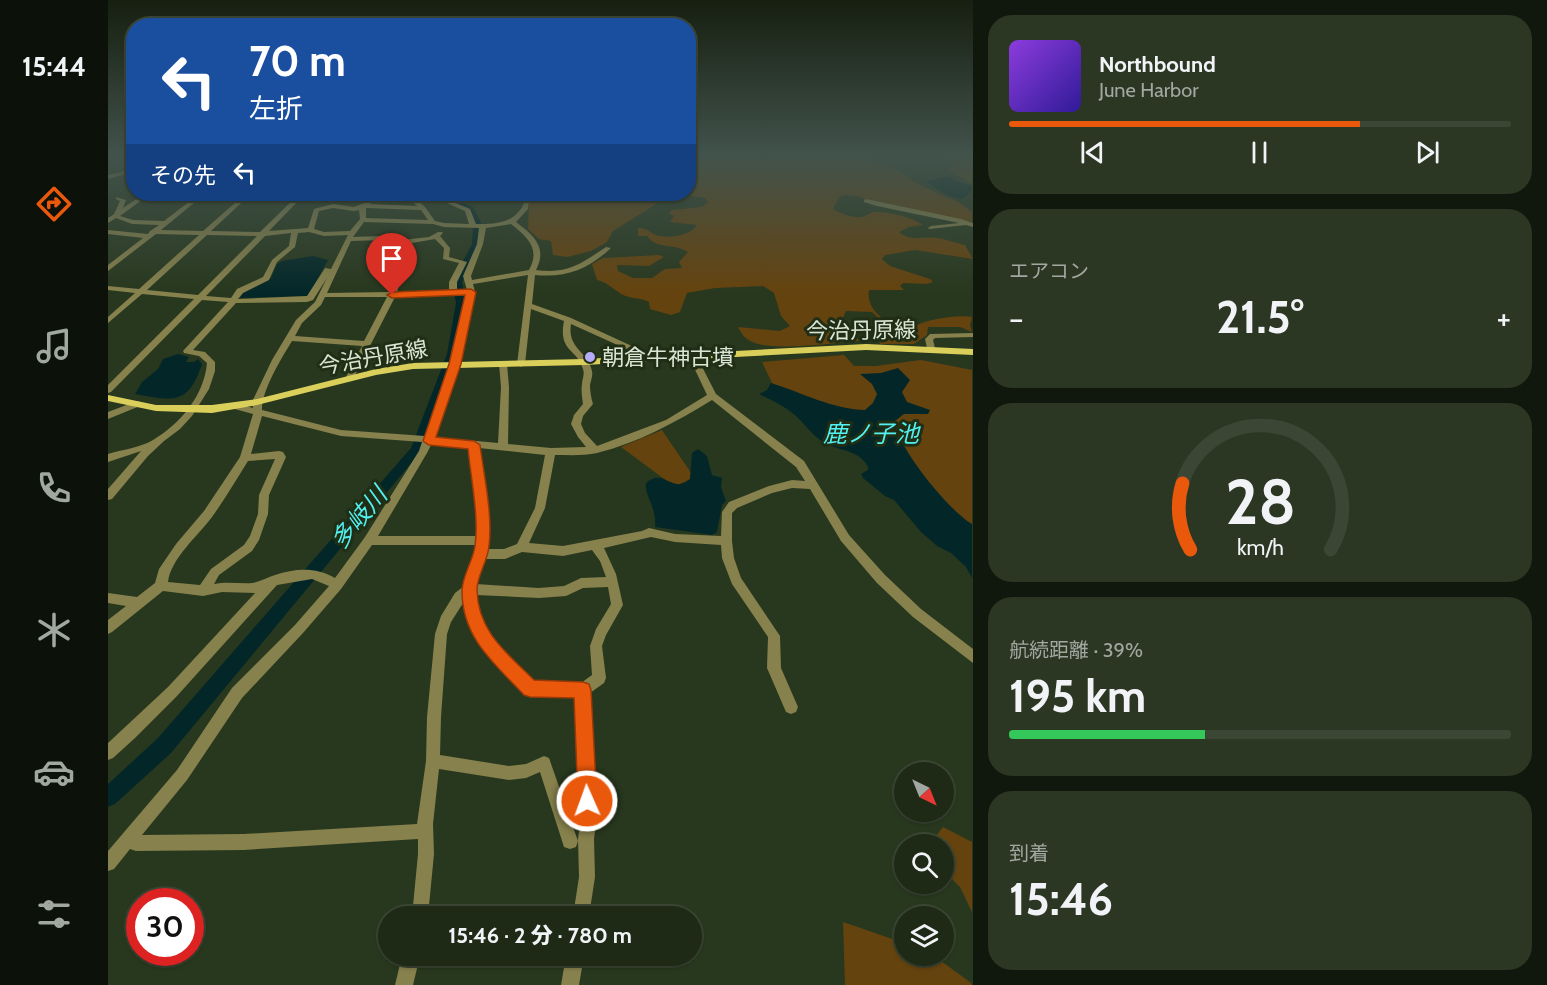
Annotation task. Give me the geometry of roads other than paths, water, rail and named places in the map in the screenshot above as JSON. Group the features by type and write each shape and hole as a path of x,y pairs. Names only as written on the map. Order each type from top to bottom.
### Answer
{"main road":[{"name":"今治丹原線","path":"108,398 156,408 192,410 257,402 413,366 656,359 866,347 931,348 972,352"}],"street":[{"path":"116,216 123,201"},
{"path":"108,221 137,201"},
{"path":"108,268 193,201"},
{"path":"108,321 240,201"},
{"path":"108,390 295,201"},
{"path":"350,201 423,208"},
{"path":"108,628 161,586 163,572 180,547 208,514 245,458 258,414 257,402 276,360 299,322 318,303 351,236 362,220 362,208 371,201"},
{"path":"417,201 433,222"},
{"path":"108,863 182,775 237,693 299,629 337,585 369,540 429,441 455,364 471,292 467,276 480,244 479,225 468,210 446,201"},
{"path":"362,220 433,222 446,225 512,222 525,209 526,201"},
{"path":"866,201 892,210 936,216 972,225"},
{"path":"311,230 318,209 333,206 354,210 368,204"},
{"path":"116,216 132,222 164,223"},
{"path":"512,222 531,236 539,255 532,272 529,306 522,340 521,364"},
{"path":"931,228 956,224 972,225"},
{"path":"108,232 260,234 311,230 324,234 382,237 392,243 437,237 446,225"},
{"path":"108,496 156,443 177,427 192,410 207,382 211,362 202,354 187,351 240,291 269,274 274,261 292,247 295,231"},
{"path":"437,237 447,248 445,258 463,262 453,282 453,294"},
{"path":"349,379 392,295 410,241"},
{"path":"468,283 532,272 549,274 581,269 608,248"},
{"path":"108,288 234,300 310,298 334,261 340,258"},
{"path":"322,295 471,292"},
{"path":"529,306 568,320 656,359"},
{"path":"568,320 565,331 572,351 584,362 589,373 586,385 588,404 576,424 581,435 595,450"},
{"path":"931,348 929,339 933,336 972,335"},
{"path":"289,338 368,344"},
{"path":"693,357 712,396 800,464 814,485 827,512 845,538 880,579 917,613 972,657"},
{"path":"503,364 505,387 503,447"},
{"path":"234,406 258,414 341,433 551,452 595,450 618,444 669,422 712,396"},
{"path":"108,416 137,404"},
{"path":"108,458 156,443"},
{"path":"474,445 482,541 481,554 470,589 474,621 483,639 530,689 583,690 599,678 596,646 617,605 613,582 602,554 596,546"},
{"path":"521,547 540,508 551,452"},
{"path":"203,591 215,572 248,548 255,537 263,514 264,495 281,457 279,455 245,458"},
{"path":"790,706 774,668 774,636 736,580 728,558 727,512 733,505 769,490 792,484 814,485"},
{"path":"481,554 505,554 521,547 563,551 645,535 650,531 675,538 726,541"},
{"path":"369,540 482,541"},
{"path":"161,586 203,591 222,587 255,588 273,581 312,574 337,585"},
{"path":"108,753 142,724 180,685 273,581"},
{"path":"423,906 434,717 441,634 445,620 459,597 470,589 539,593 566,591 581,583 613,582"},
{"path":"108,598 139,603"},
{"path":"583,690 588,823 587,877 583,906"},
{"path":"433,761 509,773 526,771 544,763 570,841"},
{"path":"127,841 136,843 225,843 426,831"},
{"path":"404,985 409,966"},
{"path":"570,985 573,966"}],"water":[{"path":"313,256 328,260 308,296 240,298 244,291 271,278 277,264 282,261"},
{"path":"178,354 189,357 186,362 194,362 198,359 202,364 197,378 185,394 169,399 135,394 142,382 158,369 163,359"},
{"name":"鹿ノ子池","path":"898,368 910,380 902,392 907,402 930,410 928,414 904,414 895,421 897,432 925,477 962,517 972,524 972,578 966,567 951,553 937,546 921,532 894,500 885,496 863,478 861,474 868,470 868,467 860,457 825,443 791,412 759,394 767,390 771,383 829,404 865,410 873,403 877,394 872,384 860,374 881,373"},
{"path":"698,449 707,456 712,475 722,478 721,487 726,501 722,505 717,532 712,535 655,527 646,483 658,478 678,484 684,483 690,479 692,453"}],"waterway":[{"name":"多岐川","path":"108,797 164,746 416,450 452,354 461,303 457,282 476,244 477,223 470,209 452,201"}],"place":[{"name":"朝倉牛神古墳","path":"590,357"}]}
